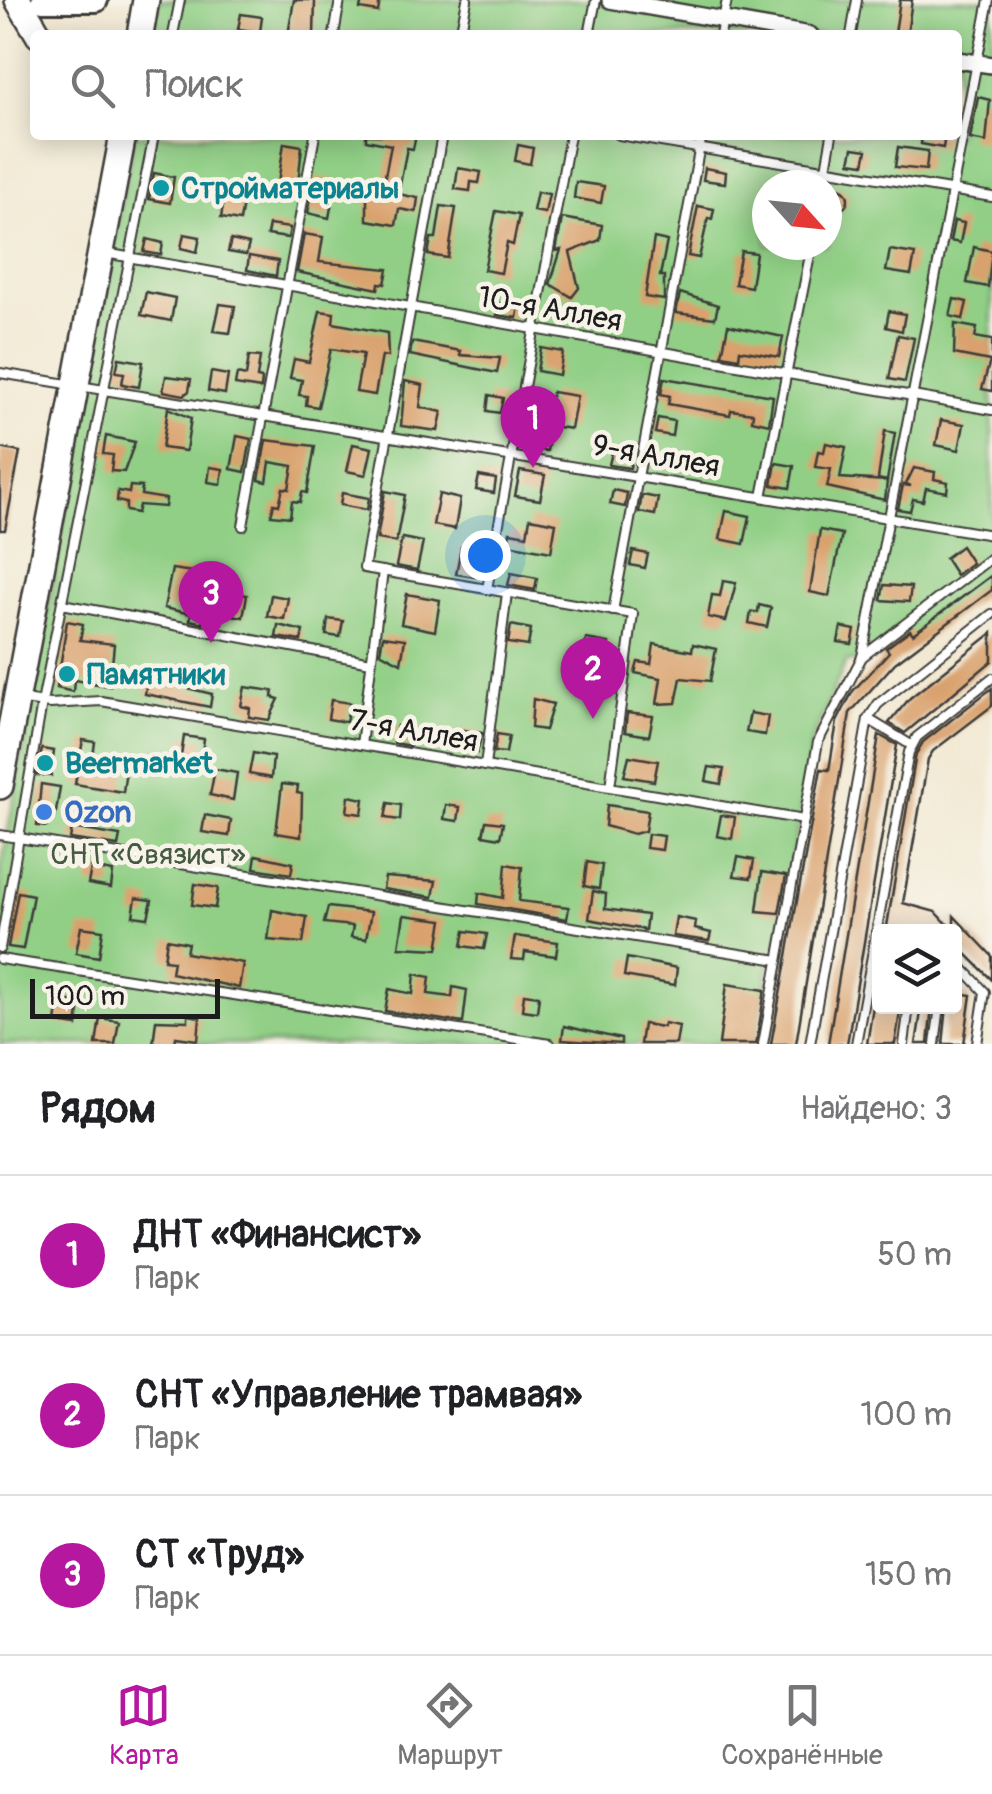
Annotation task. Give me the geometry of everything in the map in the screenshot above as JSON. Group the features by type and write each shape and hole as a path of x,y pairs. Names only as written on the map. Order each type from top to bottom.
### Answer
{"main road":[{"path":"18,0 36,30"},
{"path":"43,0 96,0"},
{"path":"141,30 146,0"},
{"path":"103,140 118,164"},
{"path":"0,786 29,701 76,382 122,140"}],"street":[{"path":"610,0 722,27 755,30"}],"lane":[{"path":"174,30 180,0"},
{"path":"335,30 340,0"},
{"path":"461,30 467,0"},
{"path":"590,30 596,0"},
{"path":"722,27 727,0"},
{"path":"852,30 857,0"},
{"path":"762,1044 818,742 862,657 953,190 985,64 988,0"},
{"path":"0,948 18,838 29,701 62,604 153,140"},
{"path":"243,526 314,140"},
{"path":"441,140 364,568 634,614 610,787"},
{"path":"488,589 569,140"},
{"path":"650,140 992,197"},
{"path":"612,611 701,140"},
{"path":"826,169 831,140"},
{"name":"10-я Аллея","path":"101,253 992,410"},
{"path":"762,497 809,260"},
{"name":"9-я Аллея","path":"0,373 76,382 992,535"},
{"path":"862,657 992,558"},
{"path":"361,745 382,571"},
{"path":"485,766 507,592"},
{"path":"62,604 371,662"},
{"path":"810,1044 868,719 878,704 992,614"},
{"path":"856,1044 912,746 992,678"},
{"name":"7-я Аллея","path":"29,701 101,701 804,820"},
{"path":"868,719 912,746"},
{"path":"0,835 778,960"},
{"path":"0,959 550,1044"},
{"path":"962,967 986,992 977,1044"},
{"path":"904,1044 909,1014"},
{"path":"935,1044 939,1014"},
{"path":"979,1030 992,1033"}],"green space":[{"name":"СНТ «Связист»","path":"159,0 992,0 992,576 889,655 846,662 812,740 775,963 770,962 756,1044 0,1044 0,874 133,140 962,140 962,30 154,30"}],"building":[{"path":"294,0 315,0 314,30 289,30"},
{"path":"362,0 380,0 378,12 360,9"},
{"path":"900,0 912,0 908,30 895,30"},
{"path":"241,14 262,17 260,30 238,29"},
{"path":"978,97 990,100 986,142 970,139"},
{"path":"366,140 415,140 413,149 407,148 398,194 418,198 416,212 399,209 396,225 367,220 367,188 382,191 391,145"},
{"path":"921,140 944,140 943,148 921,144"},
{"path":"284,143 302,146 297,193 277,190"},
{"path":"518,145 533,148 530,164 515,161"},
{"path":"898,147 928,151 926,170 895,167"},
{"path":"853,148 867,150 864,164 850,162"},
{"path":"458,168 481,172 479,183 471,182 470,191 455,189"},
{"path":"705,168 726,172 725,183 703,180"},
{"name":"Стройматериалы","path":"154,173 174,177 170,203 149,199"},
{"path":"315,177 336,180 329,218 308,213"},
{"path":"576,182 604,186 601,203 574,198"},
{"path":"842,189 848,195 848,203 842,209"},
{"path":"537,192 549,194 545,213 533,211"},
{"path":"224,200 243,203 240,221 221,218"},
{"path":"441,206 456,208 448,258 428,255 431,238 436,238"},
{"path":"698,206 714,209 712,219 708,218 699,258 688,256"},
{"path":"496,211 519,215 513,245 507,243 501,273 484,270"},
{"path":"562,218 602,225 600,240 570,252 579,288 572,297 550,284 561,250 556,251"},
{"path":"954,221 964,223 960,243 950,241"},
{"path":"269,225 290,228 288,238 267,235"},
{"path":"184,234 200,237 197,252 181,248"},
{"path":"304,234 323,237 319,262 388,269 385,284 379,283 378,289 297,272"},
{"path":"654,238 667,241 660,276 664,276 664,300 645,297"},
{"path":"147,239 163,243 161,255 144,252"},
{"path":"231,240 249,244 246,255 228,252"},
{"path":"974,247 992,251 988,287 967,283"},
{"path":"890,250 915,254 911,275 886,271"},
{"path":"741,251 752,252 755,260 751,287 735,284"},
{"path":"249,256 278,261 276,276 247,270"},
{"path":"146,292 175,298 171,321 141,315"},
{"path":"680,293 718,305 715,318 676,313"},
{"path":"954,299 967,302 963,319 950,316"},
{"path":"499,303 519,306 517,318 497,315"},
{"path":"220,304 235,306 230,333 214,331"},
{"path":"320,311 334,313 333,323 387,333 388,357 382,356 375,395 356,392 363,354 331,349 318,407 306,405 307,396 299,395 302,380 290,378 294,359 309,362"},
{"path":"889,311 905,314 902,331 886,327"},
{"path":"955,324 977,328 975,337 992,340 992,391 982,389 990,361 954,354"},
{"path":"728,325 783,337 779,357 740,350 739,358 722,355"},
{"path":"898,335 914,338 905,382 889,379"},
{"path":"412,342 461,351 460,355 500,358 497,373 410,355"},
{"path":"541,348 563,352 559,375 537,371"},
{"path":"249,356 260,357 257,378 262,379 261,389 235,385 237,374 246,376"},
{"path":"119,358 143,362 139,387 122,384 124,373 116,372"},
{"path":"211,372 228,375 225,394 208,391"},
{"path":"166,376 191,379 189,391 184,395 163,391"},
{"path":"664,378 773,396 769,424 752,420 753,413 731,410 730,415 668,404 670,396 661,394"},
{"path":"405,381 423,385 420,407 442,412 438,431 401,426"},
{"path":"552,392 577,396 571,429 546,425"},
{"path":"489,395 503,398 500,413 487,411"},
{"path":"168,408 191,418 186,451 162,448"},
{"path":"658,418 674,421 672,436 655,433"},
{"path":"941,420 964,424 959,450 936,445"},
{"path":"530,425 551,429 547,451 526,448"},
{"path":"885,431 895,433 887,481 878,479"},
{"path":"106,436 135,442 124,472 111,471 113,455 103,454"},
{"path":"237,436 251,439 245,472 231,469"},
{"path":"266,440 315,446 307,493 302,492 300,502 292,501 290,517 271,515 274,504 279,505 283,488 289,489 293,466 270,462 267,482 259,480"},
{"path":"826,443 846,447 840,478 887,481 885,500 827,487 831,469 815,467 818,451 824,452"},
{"path":"353,444 372,448 366,475 347,471"},
{"path":"0,448 20,452 5,530 0,530"},
{"path":"612,452 632,455 630,468 609,465"},
{"path":"776,463 794,466 790,488 772,485"},
{"path":"210,467 223,469 221,484 208,482"},
{"path":"914,468 935,472 934,479 948,482 947,492 926,488 923,501 913,499 910,511 898,509 903,485 911,486 906,484"},
{"path":"520,471 545,475 540,500 515,496"},
{"path":"479,476 496,479 494,493 476,490"},
{"path":"130,486 142,487 141,495 166,499 165,507 139,505 137,513 126,511 126,503 117,501 118,491 129,493"},
{"path":"613,490 627,493 625,507 610,504"},
{"path":"385,491 405,495 396,542 377,539"},
{"path":"342,493 369,498 367,510 340,505"},
{"path":"439,494 460,499 455,529 433,525"},
{"path":"642,495 658,498 655,515 639,512"},
{"path":"726,511 750,516 744,544 720,539"},
{"path":"530,518 556,523 551,552 508,544 510,532 527,535"},
{"path":"820,530 842,534 829,596 810,592"},
{"path":"402,538 423,542 417,570 396,566"},
{"path":"961,546 972,563 956,575 945,558"},
{"path":"461,547 479,551 475,577 456,574"},
{"path":"633,551 648,554 645,568 630,565"},
{"path":"172,569 207,574 203,623 190,620 191,614 164,608"},
{"path":"511,573 537,578 535,590 508,585"},
{"path":"992,575 992,590 895,663 850,713 796,1044 771,1044 821,769 829,770 837,722 853,691 889,652 886,648 910,630 913,634"},
{"path":"723,581 736,583 726,621 708,617 712,595 720,596"},
{"path":"884,585 911,587 909,602 881,600"},
{"path":"231,592 247,595 243,617 226,614"},
{"path":"407,594 440,600 435,631 401,624"},
{"path":"271,595 288,598 284,619 267,616"},
{"path":"759,605 771,608 767,627 749,623 751,612 758,612"},
{"path":"328,619 343,621 340,637 326,635"},
{"path":"67,621 83,624 80,640 114,644 110,686 74,680 73,692 57,688"},
{"path":"278,625 303,631 301,641 276,637"},
{"path":"511,625 531,629 528,646 508,643"},
{"path":"841,627 855,630 852,644 838,642"},
{"path":"992,633 992,661 905,733 889,723 910,698"},
{"path":"383,636 405,639 401,663 380,652"},
{"path":"586,639 609,643 607,654 600,654 598,663 582,660"},
{"path":"654,644 692,651 693,644 716,649 710,681 681,678 676,703 657,704 661,678 635,673 638,662 651,664"},
{"path":"148,672 181,676 179,686 212,694 210,707 145,694"},
{"path":"245,687 273,691 272,697 279,699 269,720 249,717 250,708 241,706"},
{"path":"992,688 992,706 928,759 903,903 936,912 947,924 887,924 916,754 923,742"},
{"path":"533,699 553,704 545,730 531,728"},
{"path":"331,700 350,703 346,722 328,719"},
{"path":"627,713 653,716 649,736 625,732"},
{"path":"750,713 768,716 765,735 746,732"},
{"path":"397,726 413,729 410,746 394,743"},
{"path":"463,730 482,733 477,753 459,750"},
{"path":"497,734 509,736 506,753 494,752"},
{"path":"879,735 897,745 847,1044 828,1044"},
{"path":"184,736 204,739 201,759 181,756"},
{"path":"83,740 95,742 92,764 126,770 123,792 75,784"},
{"name":"Beermarket","path":"42,749 54,751 51,776 37,775"},
{"path":"253,753 273,757 271,778 249,774"},
{"path":"629,756 658,761 654,781 624,776"},
{"path":"709,767 724,769 721,784 706,781"},
{"path":"215,769 237,773 233,800 210,795"},
{"path":"41,784 60,787 55,818 49,818 47,827 37,826"},
{"path":"282,784 298,786 297,793 302,794 301,837 276,833"},
{"path":"349,796 364,799 362,814 347,812"},
{"path":"388,803 401,805 400,820 385,818"},
{"path":"446,805 460,807 458,821 444,819"},
{"path":"607,805 648,811 645,831 634,834 605,826"},
{"path":"205,815 231,820 229,836 202,832"},
{"path":"721,815 735,817 732,839 717,836"},
{"path":"486,821 503,823 500,838 483,835"},
{"path":"72,828 120,836 118,846 70,839"},
{"path":"648,834 664,836 662,850 646,848"},
{"path":"256,855 293,863 291,874 254,868"},
{"path":"738,857 754,860 751,878 734,876"},
{"path":"587,862 602,865 599,889 584,886"},
{"path":"506,864 522,867 519,901 569,907 567,919 478,904 479,893 503,898"},
{"path":"91,868 113,872 111,888 88,884"},
{"path":"762,872 786,876 779,913 757,911"},
{"path":"385,877 436,881 433,897 383,889"},
{"path":"195,884 218,888 215,908 192,905"},
{"path":"593,891 606,894 605,909 647,915 645,930 589,919"},
{"path":"18,892 33,895 23,949 8,947"},
{"path":"136,898 152,900 148,918 133,916"},
{"path":"328,907 371,912 366,939 351,937 353,926 324,923"},
{"path":"272,910 307,917 303,943 268,940"},
{"path":"404,915 443,920 438,949 399,947"},
{"path":"676,917 696,921 695,929 711,933 709,941 673,936"},
{"path":"962,924 992,956 992,980 962,950"},
{"path":"81,927 103,930 99,957 76,953"},
{"path":"465,931 487,934 484,949 462,946"},
{"path":"515,936 558,942 556,956 525,952 524,960 511,959"},
{"path":"167,939 188,943 186,953 243,963 239,988 171,973 173,961 164,960"},
{"path":"627,958 677,968 675,985 624,976"},
{"path":"415,974 430,977 428,994 452,997 453,987 467,990 463,1023 385,1011 389,989 413,994"},
{"path":"727,984 765,990 756,1044 719,1044"},
{"path":"962,993 971,995 964,1044 943,1044 946,1014 962,1014"},
{"path":"524,994 539,996 537,1012 522,1010"},
{"path":"59,999 80,1003 77,1026 56,1023"},
{"path":"872,1012 900,1014 895,1044 867,1044"},
{"path":"921,1014 931,1014 928,1044 916,1044"},
{"path":"188,1015 200,1017 198,1040 176,1037 175,1044 153,1044 156,1020 188,1021"},
{"path":"100,1018 119,1021 115,1044 96,1044"},
{"path":"664,1023 679,1026 676,1044 640,1044 643,1024 663,1027"},
{"path":"564,1026 621,1039 621,1044 562,1040"}],"place":[{"name":"Стройматериалы","path":"161,188"},
{"name":"ДНТ «Финансист»","path":"533,468"},
{"name":"СТ «Труд»","path":"211,643"},
{"name":"Памятники","path":"67,674"},
{"name":"СНТ «Управление трамвая»","path":"593,719"},
{"name":"Beermarket","path":"45,763"},
{"name":"Ozon","path":"44,812"}]}
